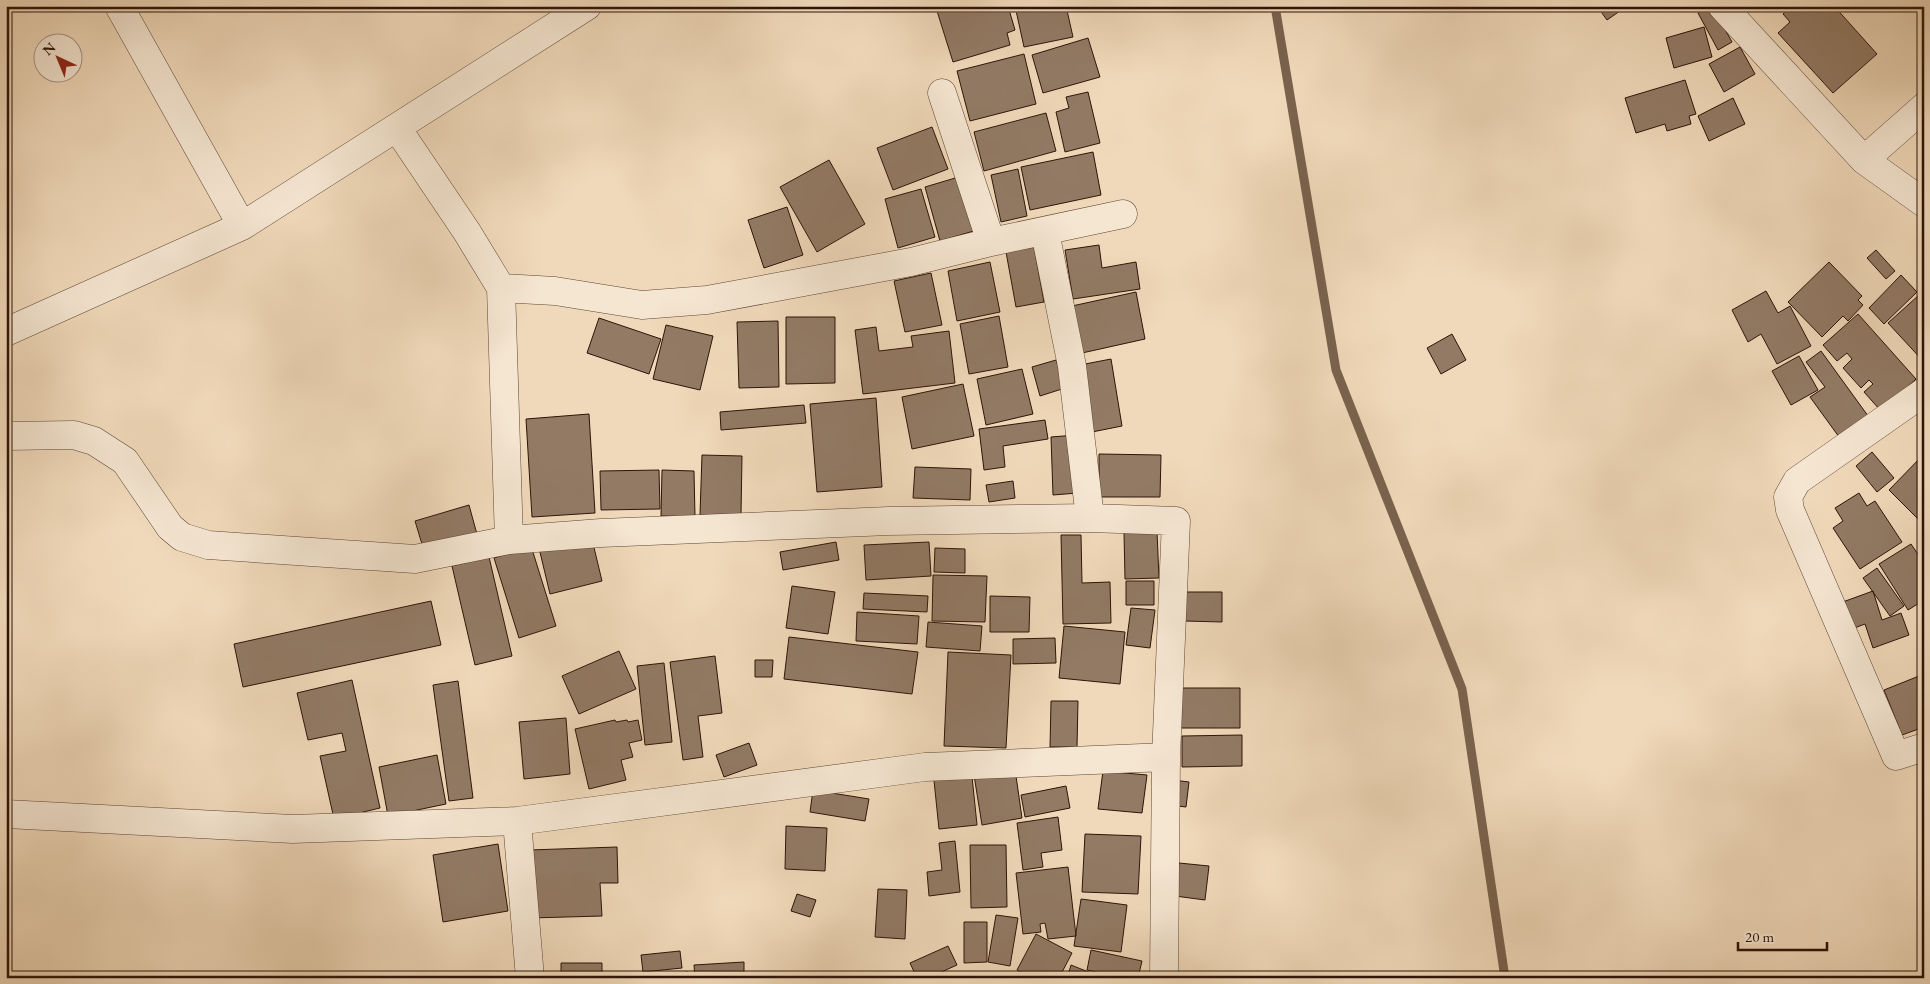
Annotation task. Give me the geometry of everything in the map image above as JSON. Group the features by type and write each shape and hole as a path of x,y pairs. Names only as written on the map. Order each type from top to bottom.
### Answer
{"street":[{"path":"119,6 242,226"},
{"path":"6,332 242,226 587,6"},
{"path":"1722,6 1864,160 1924,203"},
{"path":"942,93 991,242"},
{"path":"1864,160 1924,108"},
{"path":"397,128 467,232 501,288 509,540"},
{"path":"501,288 555,291 642,305 706,300 911,262 991,242 1046,232 1123,214"},
{"path":"1046,232 1072,366 1090,518"},
{"path":"1924,392 1797,481 1788,497 1790,510 1896,756 1924,747"},
{"path":"6,436 74,435 94,440 125,461 170,527 182,537 208,545 415,559 509,540 601,533 889,520 1090,518 1176,520 1166,757 1164,978"},
{"path":"6,814 292,829 516,821 925,767 1166,757"},
{"path":"516,821 530,978"}],"building":[{"path":"952,6 1008,6 1015,30 1007,33 1010,45 953,62 937,11"},
{"path":"1015,6 1066,6 1073,37 1024,47"},
{"path":"1597,6 1627,6 1607,20"},
{"path":"1712,6 1732,42 1718,50 1698,13"},
{"path":"1792,6 1834,6 1877,54 1833,93 1778,33 1790,22 1783,14"},
{"path":"1704,27 1712,57 1674,68 1666,38"},
{"path":"1088,38 1100,77 1043,93 1032,55"},
{"path":"1740,47 1755,74 1724,92 1709,64"},
{"path":"1024,54 1036,104 970,121 957,71"},
{"path":"1685,80 1696,114 1689,116 1691,124 1667,131 1665,124 1636,133 1625,98"},
{"path":"1088,92 1100,143 1065,152 1056,112 1069,108 1066,97"},
{"path":"1733,98 1745,124 1709,141 1698,116"},
{"path":"1046,113 1056,151 984,171 974,132"},
{"path":"932,127 948,169 893,190 877,148"},
{"path":"1093,152 1101,195 1030,210 1021,167"},
{"path":"829,160 865,224 817,252 780,187"},
{"path":"1018,169 1027,216 1001,222 991,175"},
{"path":"962,176 977,230 940,241 925,187"},
{"path":"921,189 935,237 898,248 885,199"},
{"path":"787,207 803,255 764,268 748,220"},
{"path":"1099,245 1102,268 1136,262 1140,289 1073,299 1065,250"},
{"path":"1034,247 1044,302 1016,307 1006,252"},
{"path":"1876,250 1895,271 1886,279 1867,258"},
{"path":"990,262 1000,312 957,321 948,271"},
{"path":"1829,262 1862,296 1858,300 1863,305 1848,321 1843,316 1822,337 1788,302"},
{"path":"931,273 942,325 905,332 894,281"},
{"path":"1901,275 1917,292 1884,324 1869,308"},
{"path":"1766,291 1778,313 1790,306 1811,346 1777,364 1761,334 1748,342 1732,310"},
{"path":"1136,292 1145,339 1082,353 1072,306"},
{"path":"1919,295 1924,300 1924,362 1888,323"},
{"path":"1858,314 1916,379 1881,411 1864,392 1873,384 1869,380 1861,388 1843,368 1852,359 1847,353 1837,361 1823,345"},
{"path":"999,316 1008,367 969,374 960,324"},
{"path":"786,317 835,317 835,383 786,384"},
{"path":"599,318 661,339 649,374 587,353"},
{"path":"778,321 779,387 739,388 737,322"},
{"path":"666,325 713,336 700,390 653,379"},
{"path":"876,327 879,351 913,347 911,336 949,331 955,383 863,394 855,330"},
{"path":"1452,334 1466,360 1441,374 1427,348"},
{"path":"1821,351 1871,420 1842,441 1810,397 1825,387 1806,362"},
{"path":"1799,356 1818,390 1791,405 1772,371"},
{"path":"1111,359 1122,426 1092,432 1080,365"},
{"path":"1056,360 1065,388 1040,396 1032,367"},
{"path":"1022,369 1033,414 986,425 977,379"},
{"path":"963,384 974,436 912,449 902,397"},
{"path":"876,398 882,487 817,492 810,404"},
{"path":"804,405 806,423 721,430 720,412"},
{"path":"589,414 595,513 532,517 526,419"},
{"path":"1045,420 1048,439 1003,446 1005,467 984,470 979,429"},
{"path":"1076,435 1078,493 1053,495 1051,437"},
{"path":"1872,452 1894,478 1877,492 1856,466"},
{"path":"1099,454 1161,455 1160,497 1099,497"},
{"path":"1924,454 1924,518 1920,521 1889,490"},
{"path":"702,455 742,456 741,515 700,515"},
{"path":"915,467 971,469 970,500 913,498"},
{"path":"659,470 660,509 601,510 600,471"},
{"path":"662,470 694,471 695,517 661,516"},
{"path":"1013,481 1015,498 989,502 986,485"},
{"path":"1859,493 1867,506 1875,501 1902,542 1860,569 1833,528 1843,521 1835,508"},
{"path":"469,505 478,538 425,554 415,521"},
{"path":"1157,532 1159,578 1125,579 1124,533"},
{"path":"591,535 602,581 550,594 539,548"},
{"path":"1061,535 1081,535 1082,583 1110,582 1111,623 1063,624"},
{"path":"836,542 839,560 783,570 780,552"},
{"path":"929,542 931,576 866,580 864,545"},
{"path":"1911,544 1924,563 1924,600 1908,610 1879,564"},
{"path":"531,546 556,626 519,638 494,558"},
{"path":"935,548 965,549 965,573 934,572"},
{"path":"489,557 512,656 475,665 452,566"},
{"path":"1877,568 1904,606 1890,616 1863,578"},
{"path":"933,575 987,576 985,622 932,621"},
{"path":"1126,581 1154,581 1154,605 1126,605"},
{"path":"792,586 835,592 828,634 786,628"},
{"path":"1873,591 1882,620 1901,613 1909,635 1873,648 1865,624 1849,630 1840,603"},
{"path":"1185,592 1222,592 1222,622 1185,621"},
{"path":"864,593 928,596 927,612 863,609"},
{"path":"990,596 1030,597 1029,632 990,632"},
{"path":"431,601 441,645 243,687 234,644"},
{"path":"1131,608 1155,610 1150,648 1126,645"},
{"path":"857,612 919,616 917,644 856,641"},
{"path":"928,622 982,626 980,651 926,647"},
{"path":"1064,626 1125,632 1120,684 1059,678"},
{"path":"789,637 918,652 912,694 784,679"},
{"path":"1055,638 1056,663 1013,664 1013,639"},
{"path":"619,651 636,689 579,714 562,676"},
{"path":"948,652 1011,655 1006,748 944,746"},
{"path":"715,656 722,713 698,716 703,757 683,760 670,662"},
{"path":"755,660 773,660 772,677 755,677"},
{"path":"664,663 672,742 645,745 637,666"},
{"path":"1924,674 1924,727 1902,735 1884,690"},
{"path":"352,680 380,808 334,819 320,756 346,751 342,733 308,740 297,693"},
{"path":"458,681 473,798 449,801 433,685"},
{"path":"1181,688 1240,688 1240,728 1180,728"},
{"path":"1051,701 1078,701 1077,747 1050,747"},
{"path":"566,718 570,774 524,779 519,722"},
{"path":"615,720 616,722 627,720 628,722 638,720 642,740 629,743 633,757 621,760 626,780 589,789 575,729"},
{"path":"1242,735 1242,766 1182,767 1182,736"},
{"path":"749,743 757,765 724,777 716,755"},
{"path":"437,755 446,804 388,816 379,767"},
{"path":"971,767 977,825 939,829 933,771"},
{"path":"1015,769 1022,818 982,825 974,775"},
{"path":"1103,771 1147,775 1142,813 1098,809"},
{"path":"1173,780 1189,782 1186,807 1169,805"},
{"path":"1066,786 1070,808 1025,817 1021,795"},
{"path":"813,790 869,799 865,821 810,812"},
{"path":"1058,817 1062,850 1041,853 1043,867 1023,870 1017,823"},
{"path":"786,826 827,828 825,871 785,869"},
{"path":"1085,834 1141,836 1138,894 1082,892"},
{"path":"955,841 960,892 929,896 927,872 942,870 939,843"},
{"path":"498,844 508,911 443,922 433,855"},
{"path":"970,845 1006,845 1007,907 971,908"},
{"path":"617,847 618,883 600,883 602,916 531,918 529,850"},
{"path":"1179,863 1209,866 1205,900 1175,896"},
{"path":"1068,867 1076,936 1048,939 1045,923 1040,924 1041,932 1023,934 1016,873"},
{"path":"878,889 907,890 905,939 875,937"},
{"path":"797,894 816,900 810,917 791,911"},
{"path":"1081,899 1127,905 1121,952 1074,946"},
{"path":"996,915 1018,918 1010,966 988,962"},
{"path":"964,922 987,922 987,962 964,963"},
{"path":"1036,934 1072,953 1059,978 1031,978 1017,970"},
{"path":"948,946 957,965 928,978 917,978 910,963"},
{"path":"1091,950 1142,961 1138,978 1122,978 1087,970"},
{"path":"680,951 682,968 643,972 641,955"},
{"path":"744,962 744,978 695,978 694,965"},
{"path":"561,963 602,963 602,978 561,978"},
{"path":"1071,965 1101,977 1101,978 1067,978"},
{"path":"688,972 689,978 645,978 645,976"}],"waterway":[{"path":"1275,6 1336,370 1462,689 1505,978"}]}
